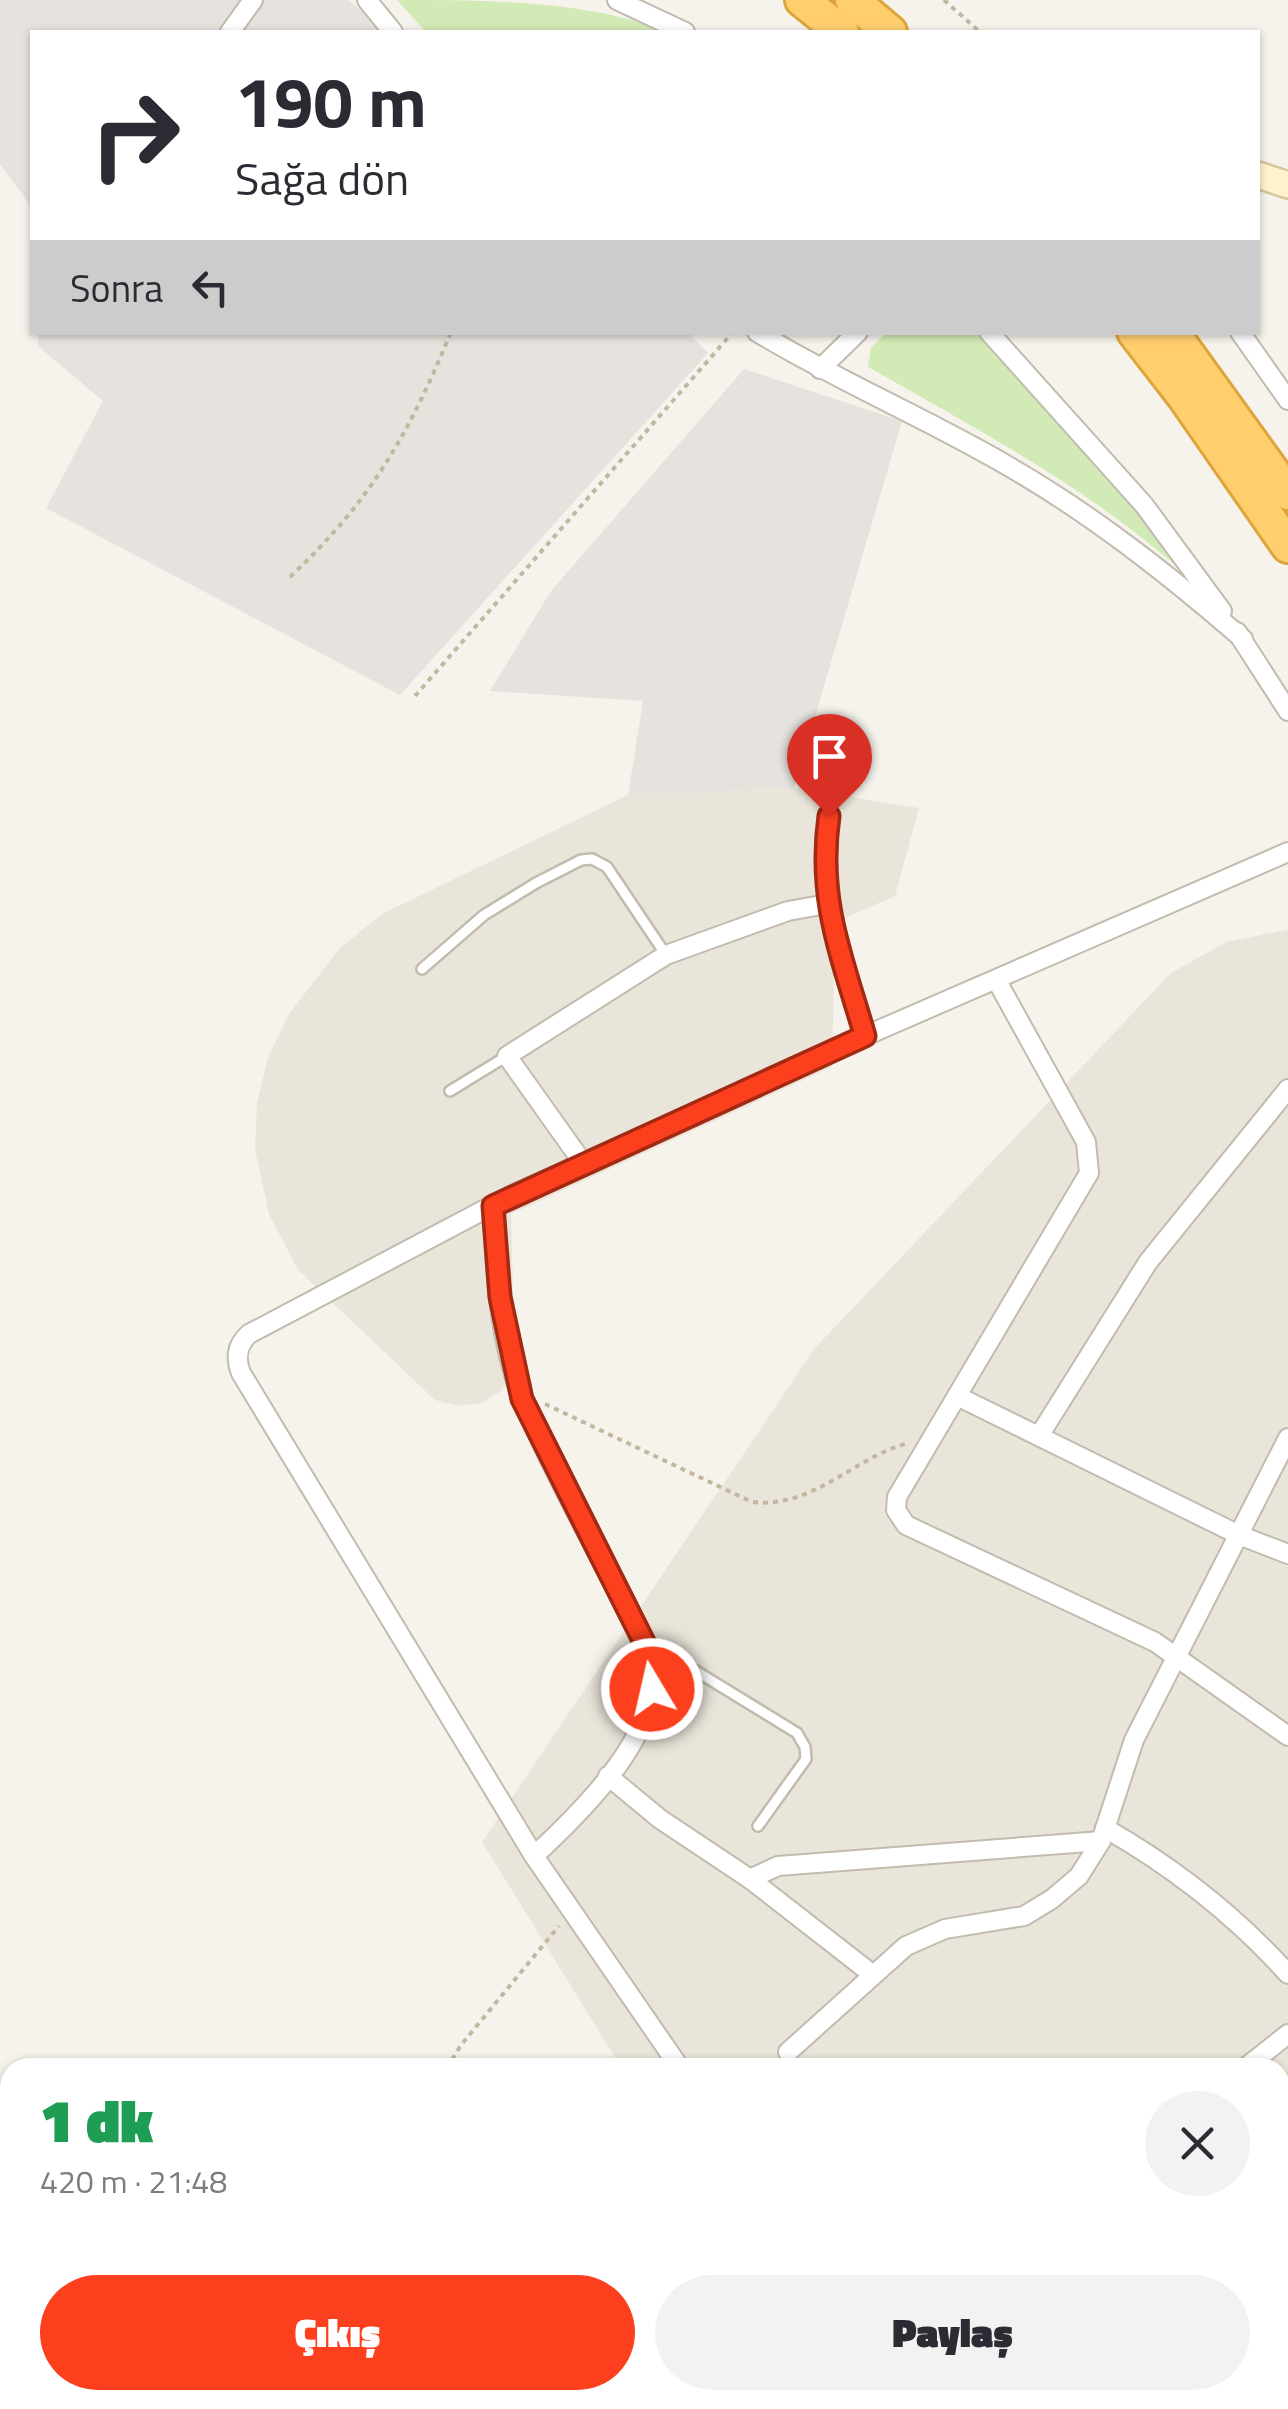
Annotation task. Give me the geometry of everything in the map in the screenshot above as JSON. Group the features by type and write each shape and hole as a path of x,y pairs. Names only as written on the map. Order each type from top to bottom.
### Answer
{"highway":[{"path":"802,0 840,30"},
{"path":"852,0 888,30"},
{"path":"1136,335 1288,546"},
{"path":"1174,335 1288,493"}],"street":[{"path":"231,30 253,0"},
{"path":"368,0 391,30"},
{"path":"617,0 682,30"},
{"path":"647,0 664,20"},
{"path":"1260,176 1288,185"},
{"path":"762,335 1046,488 1148,559 1242,639"},
{"path":"820,369 855,335"},
{"path":"992,335 1144,504 1242,639 1288,712"},
{"path":"1242,335 1288,400"},
{"path":"673,2058 534,1856 240,1373 240,1344 249,1334 583,1163 1288,852"},
{"path":"583,1163 507,1056 666,956 788,911 827,904 865,1036"},
{"path":"997,981 1086,1142 1089,1172 896,1496 896,1510 901,1521 1156,1642 1288,1736"},
{"path":"1040,1436 1148,1262 1288,1088"},
{"path":"493,1206 500,1297 522,1399 639,1630 650,1659 652,1689 645,1716 608,1776 534,1856"},
{"path":"957,1396 1239,1535 1288,1554"},
{"path":"788,2052 906,1946 962,1925 1010,1920 1037,1909 1080,1876 1103,1834 1134,1740 1288,1438"},
{"path":"608,1776 660,1819 750,1879 872,1974"},
{"path":"750,1879 778,1866 1103,1834 1193,1886 1248,1932 1288,1974"},
{"path":"1258,2058 1288,2034"}],"lane":[{"path":"827,904 824,853 836,777"},
{"path":"422,970 497,906 586,859 607,866 666,956"},
{"path":"450,1091 507,1056"},
{"path":"650,1659 673,1656 797,1733 802,1740 806,1759 758,1826"}],"path":[{"path":"944,0 978,30"},
{"path":"290,577 345,521 392,458 422,402 450,335"},
{"path":"416,696 731,335"},
{"path":"522,1399 546,1404 752,1502 805,1496 897,1446 929,1442"},
{"path":"453,2058 571,1911"}],"shaded area":[{"path":"0,0 348,0 385,30 30,30 30,205 0,164"},
{"path":"38,335 690,335 708,353 400,695 46,508 103,401 38,346"},
{"path":"744,369 902,421 794,788 628,795 643,701 490,691 551,591"},
{"path":"794,788 919,808 895,896 835,922 832,1067 511,1214 515,1372 501,1391 482,1403 458,1406 435,1400 298,1270 269,1214 255,1150 257,1103 268,1057 289,1014 339,949 382,914 628,795"},
{"path":"1288,930 1288,2058 615,2058 482,1842 815,1348 1171,973 1226,942"}],"green space":[{"path":"397,0 535,4 603,14 662,30 424,30"},
{"path":"884,335 983,335 1139,504 1191,579 1076,490 868,367 871,348"}],"route":[{"path":"652,1689 650,1659 639,1630 522,1399 505,1332 493,1206 865,1036 827,904 824,853 829,816"}]}
